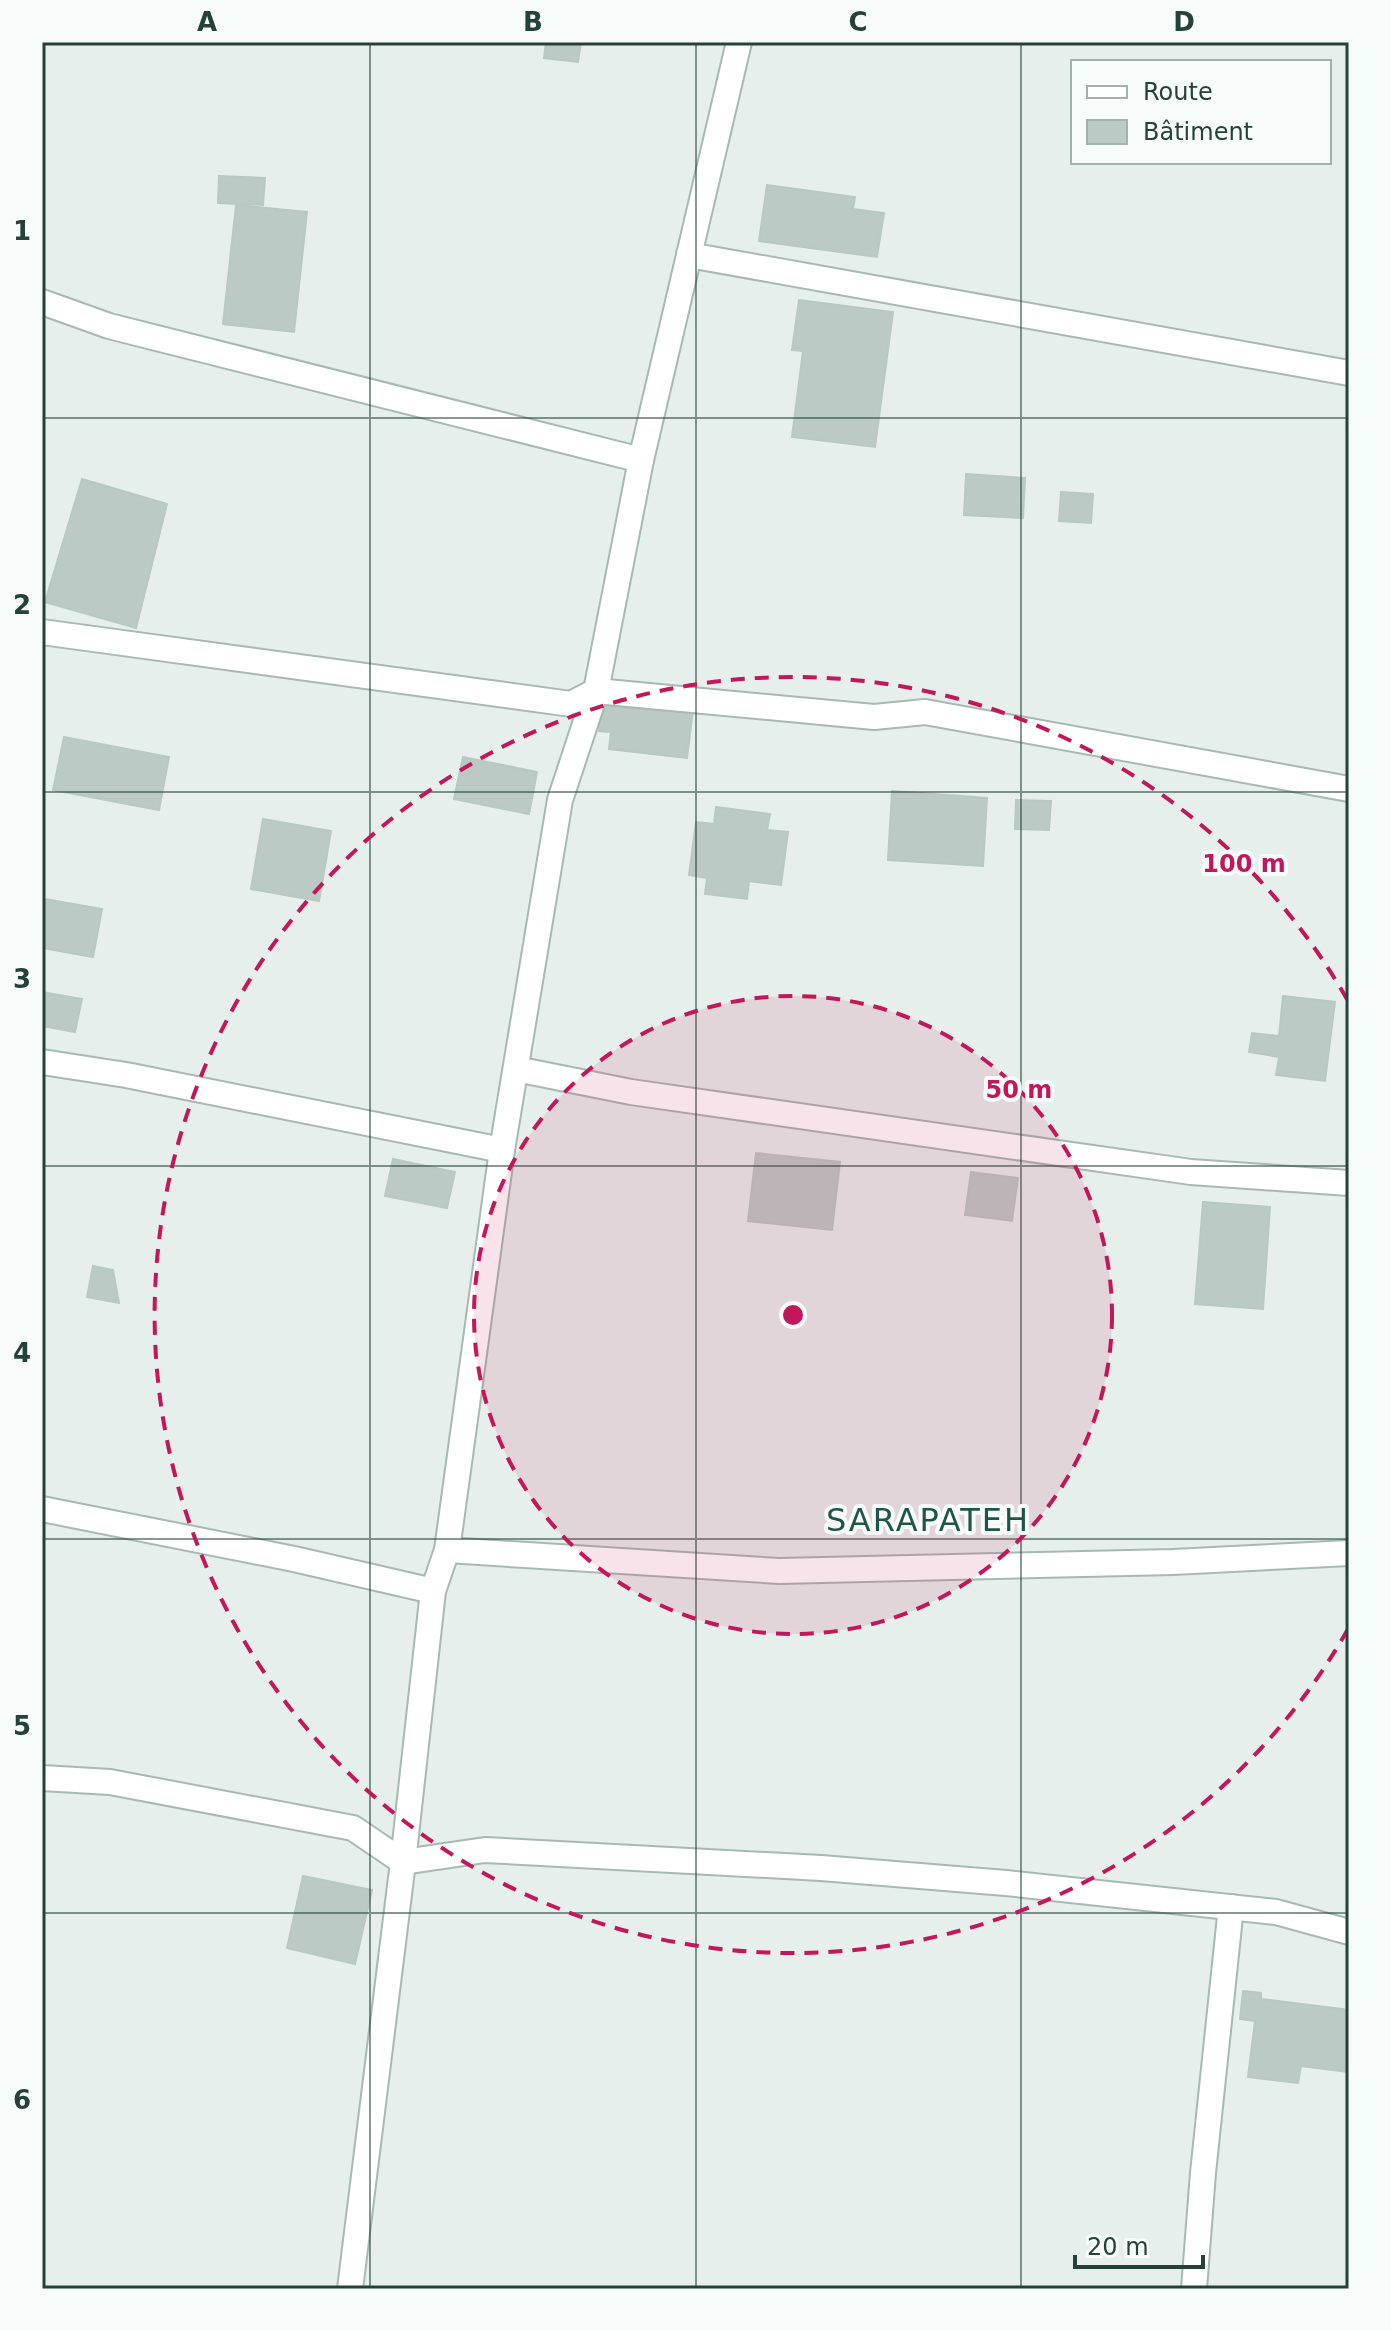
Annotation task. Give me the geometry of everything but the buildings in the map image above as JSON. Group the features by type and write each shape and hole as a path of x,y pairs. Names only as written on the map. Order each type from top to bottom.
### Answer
{"street":[{"path":"350,2289 433,1591 447,1550 502,1150 560,800 596,691 641,460 739,42"},
{"path":"689,255 1349,373"},
{"path":"42,302 109,326 641,460"},
{"path":"42,632 571,704 596,691 874,717 925,712 1349,789"},
{"path":"42,1062 126,1075 502,1150"},
{"path":"516,1069 631,1092 1191,1172 1349,1183"},
{"path":"42,1509 294,1559 433,1591"},
{"path":"447,1550 779,1571 1173,1562 1349,1553"},
{"path":"42,1778 110,1782 353,1828 403,1862 485,1850 836,1869 1276,1912 1349,1932"},
{"path":"1194,2289 1231,1907"}],"district":[{"name":"SARAPATEH","path":"928,1520"}]}
